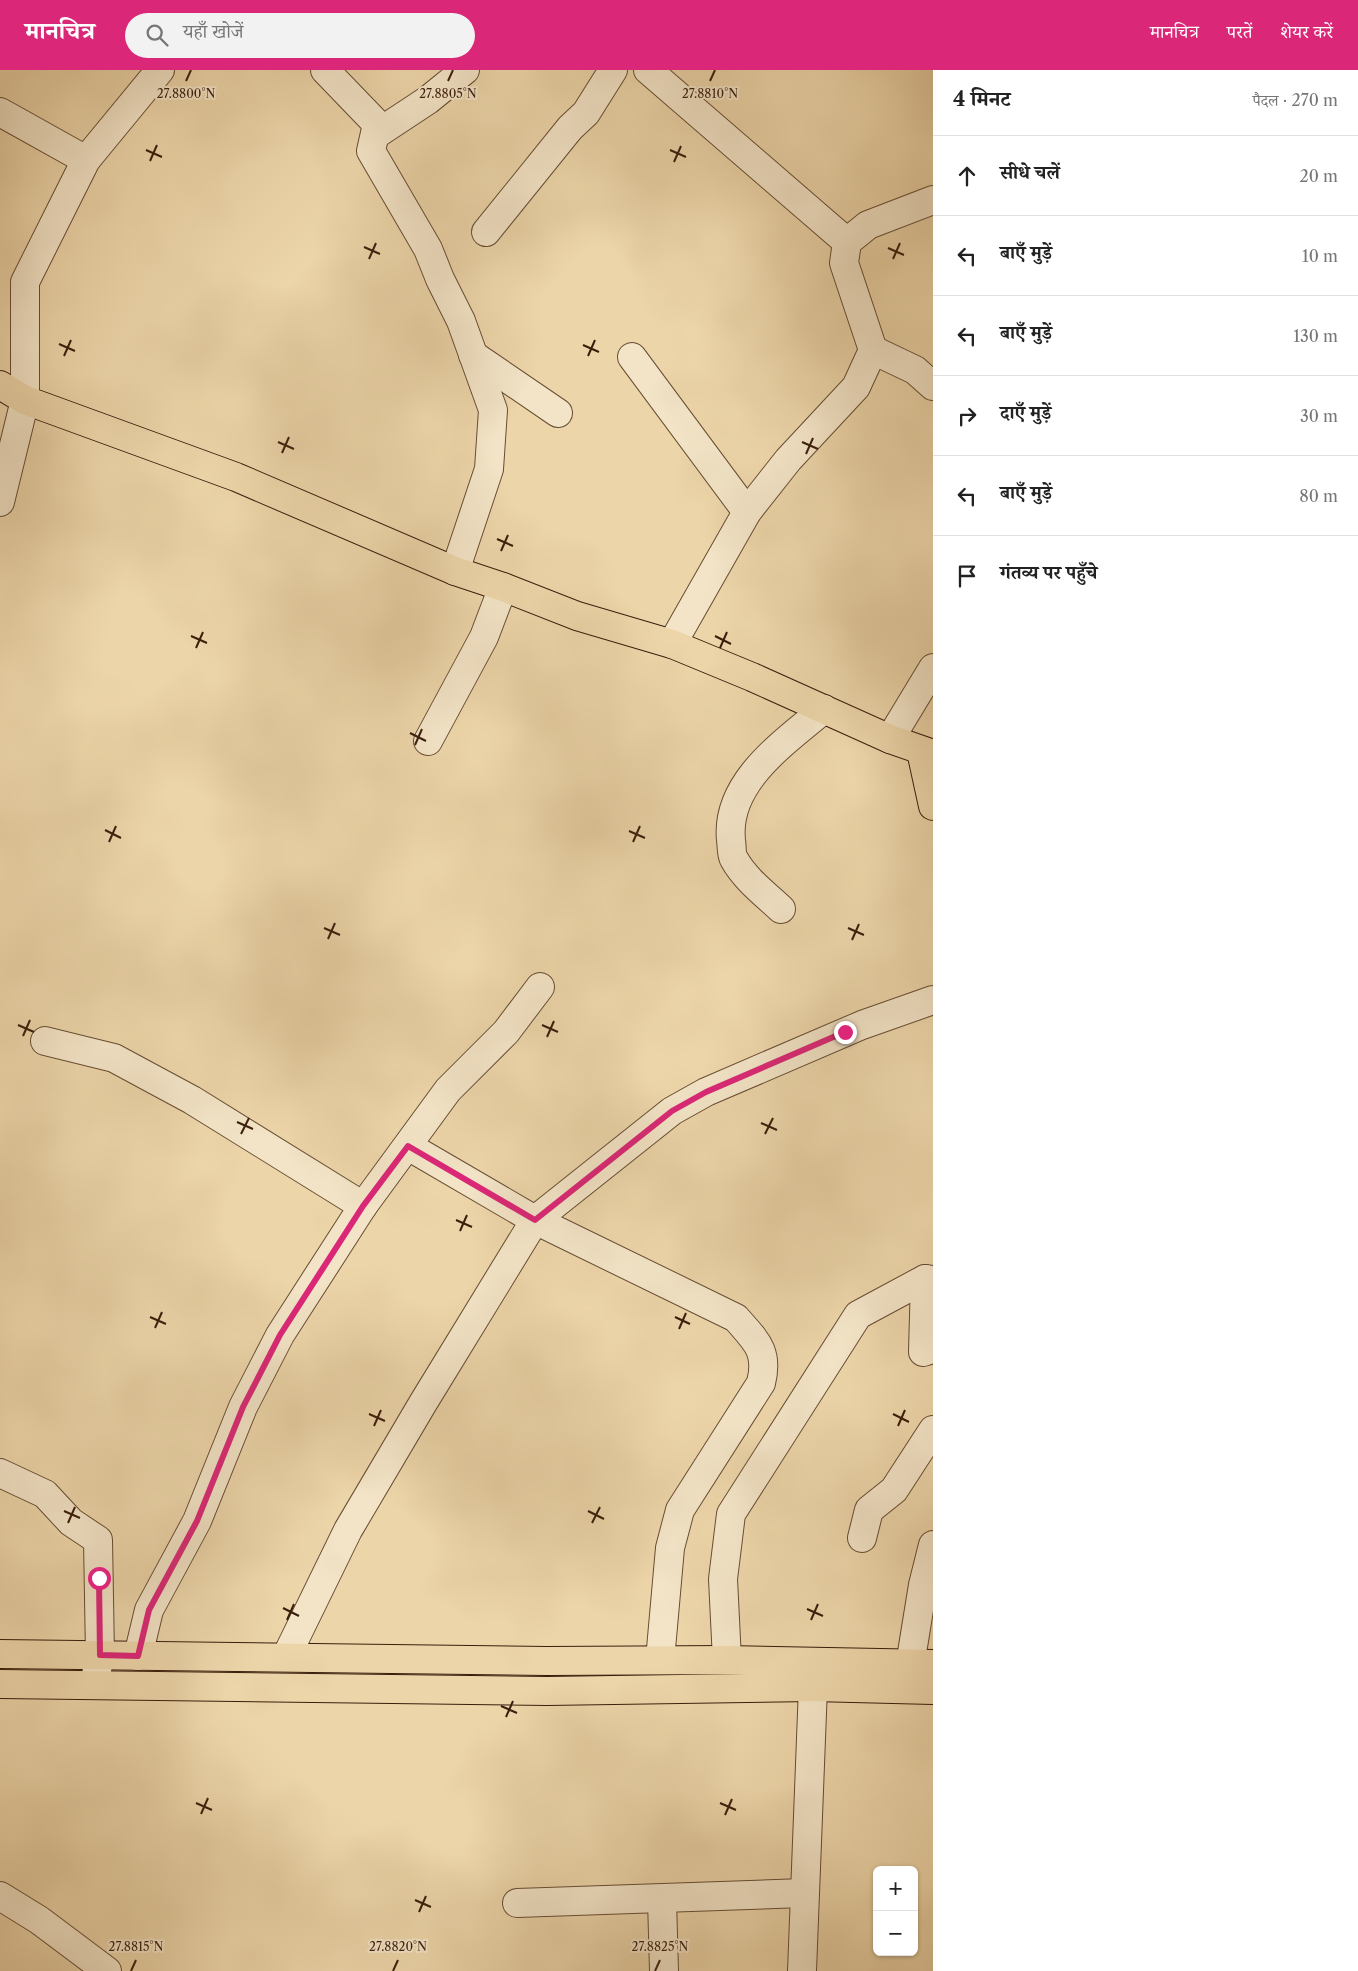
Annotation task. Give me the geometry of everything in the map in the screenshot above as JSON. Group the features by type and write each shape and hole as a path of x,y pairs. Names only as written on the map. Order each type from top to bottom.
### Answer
{"main road":[{"path":"0,385 25,400 236,478 455,571 503,587 577,616 672,644 890,739 927,752 933,806"},
{"path":"0,1654 286,1658 727,1660 922,1664"},
{"path":"0,1684 547,1691 813,1687 933,1690"}],"street":[{"path":"0,502 25,400 25,282 86,160 160,70"},
{"path":"325,70 377,124 371,151 428,249 440,279 461,321 493,410 489,469 455,571"},
{"path":"375,135 428,100 465,70"},
{"path":"486,232 570,128 586,113 613,70"},
{"path":"648,70 847,242"},
{"path":"0,112 86,160"},
{"path":"672,644 747,512 788,460 856,387 874,350 844,263 847,242 868,225 933,200"},
{"path":"874,350 915,370 933,386"},
{"path":"473,355 558,413"},
{"path":"632,357 747,512"},
{"path":"428,741 484,637 503,587"},
{"path":"890,739 933,668"},
{"path":"781,909 749,879 733,857 729,823 738,796 768,756 824,709"},
{"path":"138,1656 149,1610 197,1521 247,1399 280,1335 363,1206 448,1090 506,1032 540,987"},
{"path":"286,1658 348,1530 535,1220 672,1111 706,1092 862,1025 933,1000"},
{"path":"45,1041 114,1058 192,1100 363,1206"},
{"path":"408,1146 535,1220 736,1318 757,1342 765,1365 761,1384 680,1510 670,1548 660,1660"},
{"path":"929,1279 923,1352 933,1349"},
{"path":"727,1660 723,1579 731,1514 858,1315 929,1279"},
{"path":"862,1538 869,1510 894,1490 933,1430"},
{"path":"0,1473 45,1494 71,1522 98,1540 100,1655 94,1685"},
{"path":"922,1664 923,1585 933,1545"},
{"path":"802,1971 813,1687"},
{"path":"517,1903 662,1899 804,1892"},
{"path":"0,1896 39,1920 107,1971"},
{"path":"662,1899 664,1971"}],"route":[{"path":"99,1578 100,1655 138,1656 149,1610 197,1521 243,1407 280,1335 363,1206 408,1146 535,1220 672,1111 706,1092 777,1063 845,1032"}]}
